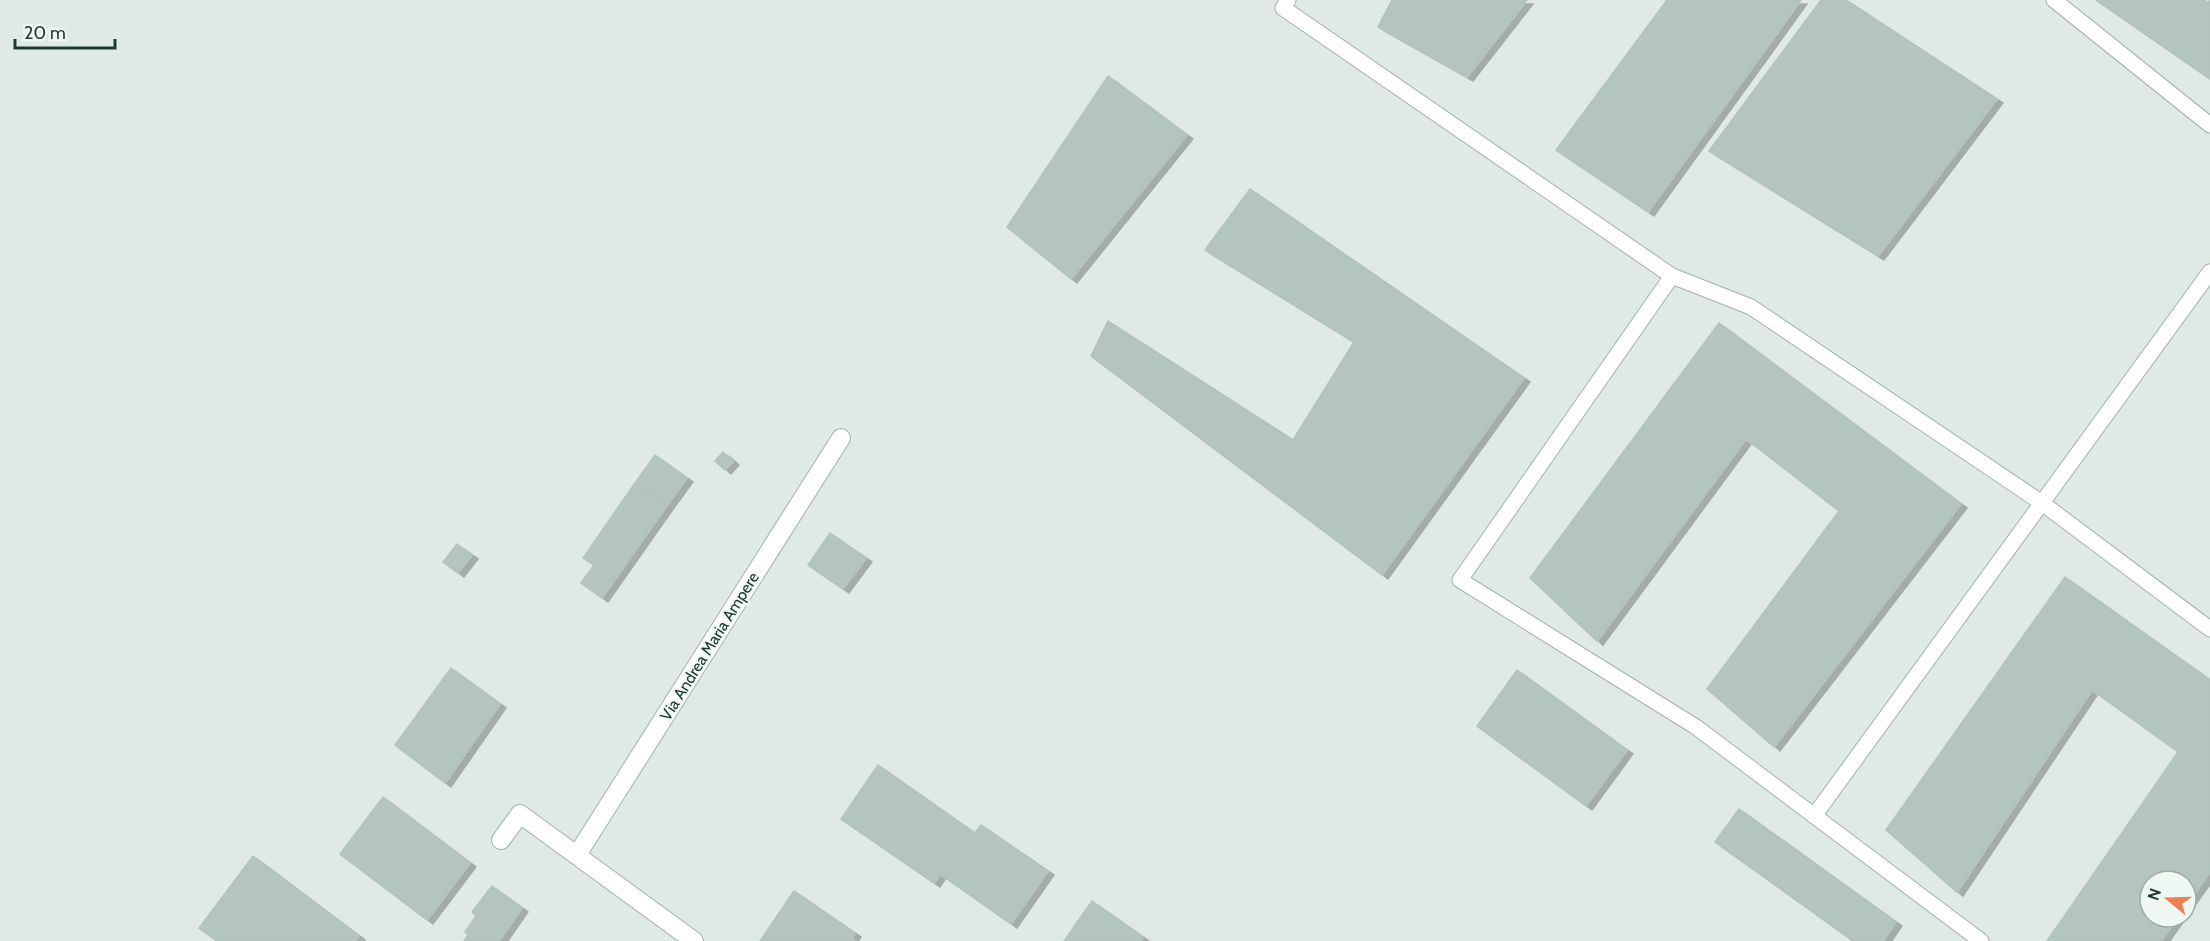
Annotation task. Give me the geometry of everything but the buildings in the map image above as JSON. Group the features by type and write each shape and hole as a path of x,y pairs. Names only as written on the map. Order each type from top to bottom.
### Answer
{"street":[{"name":"Via Andrea Maria Ampere","path":"577,855 841,438"},
{"path":"501,840 520,814 694,941"}],"lane":[{"path":"1288,0 1283,8 1672,276 1751,307 2042,503 2210,628"},
{"path":"2054,0 2210,125"},
{"path":"1814,816 2210,272"},
{"path":"1672,276 1460,580 1696,727 1982,941"}]}
